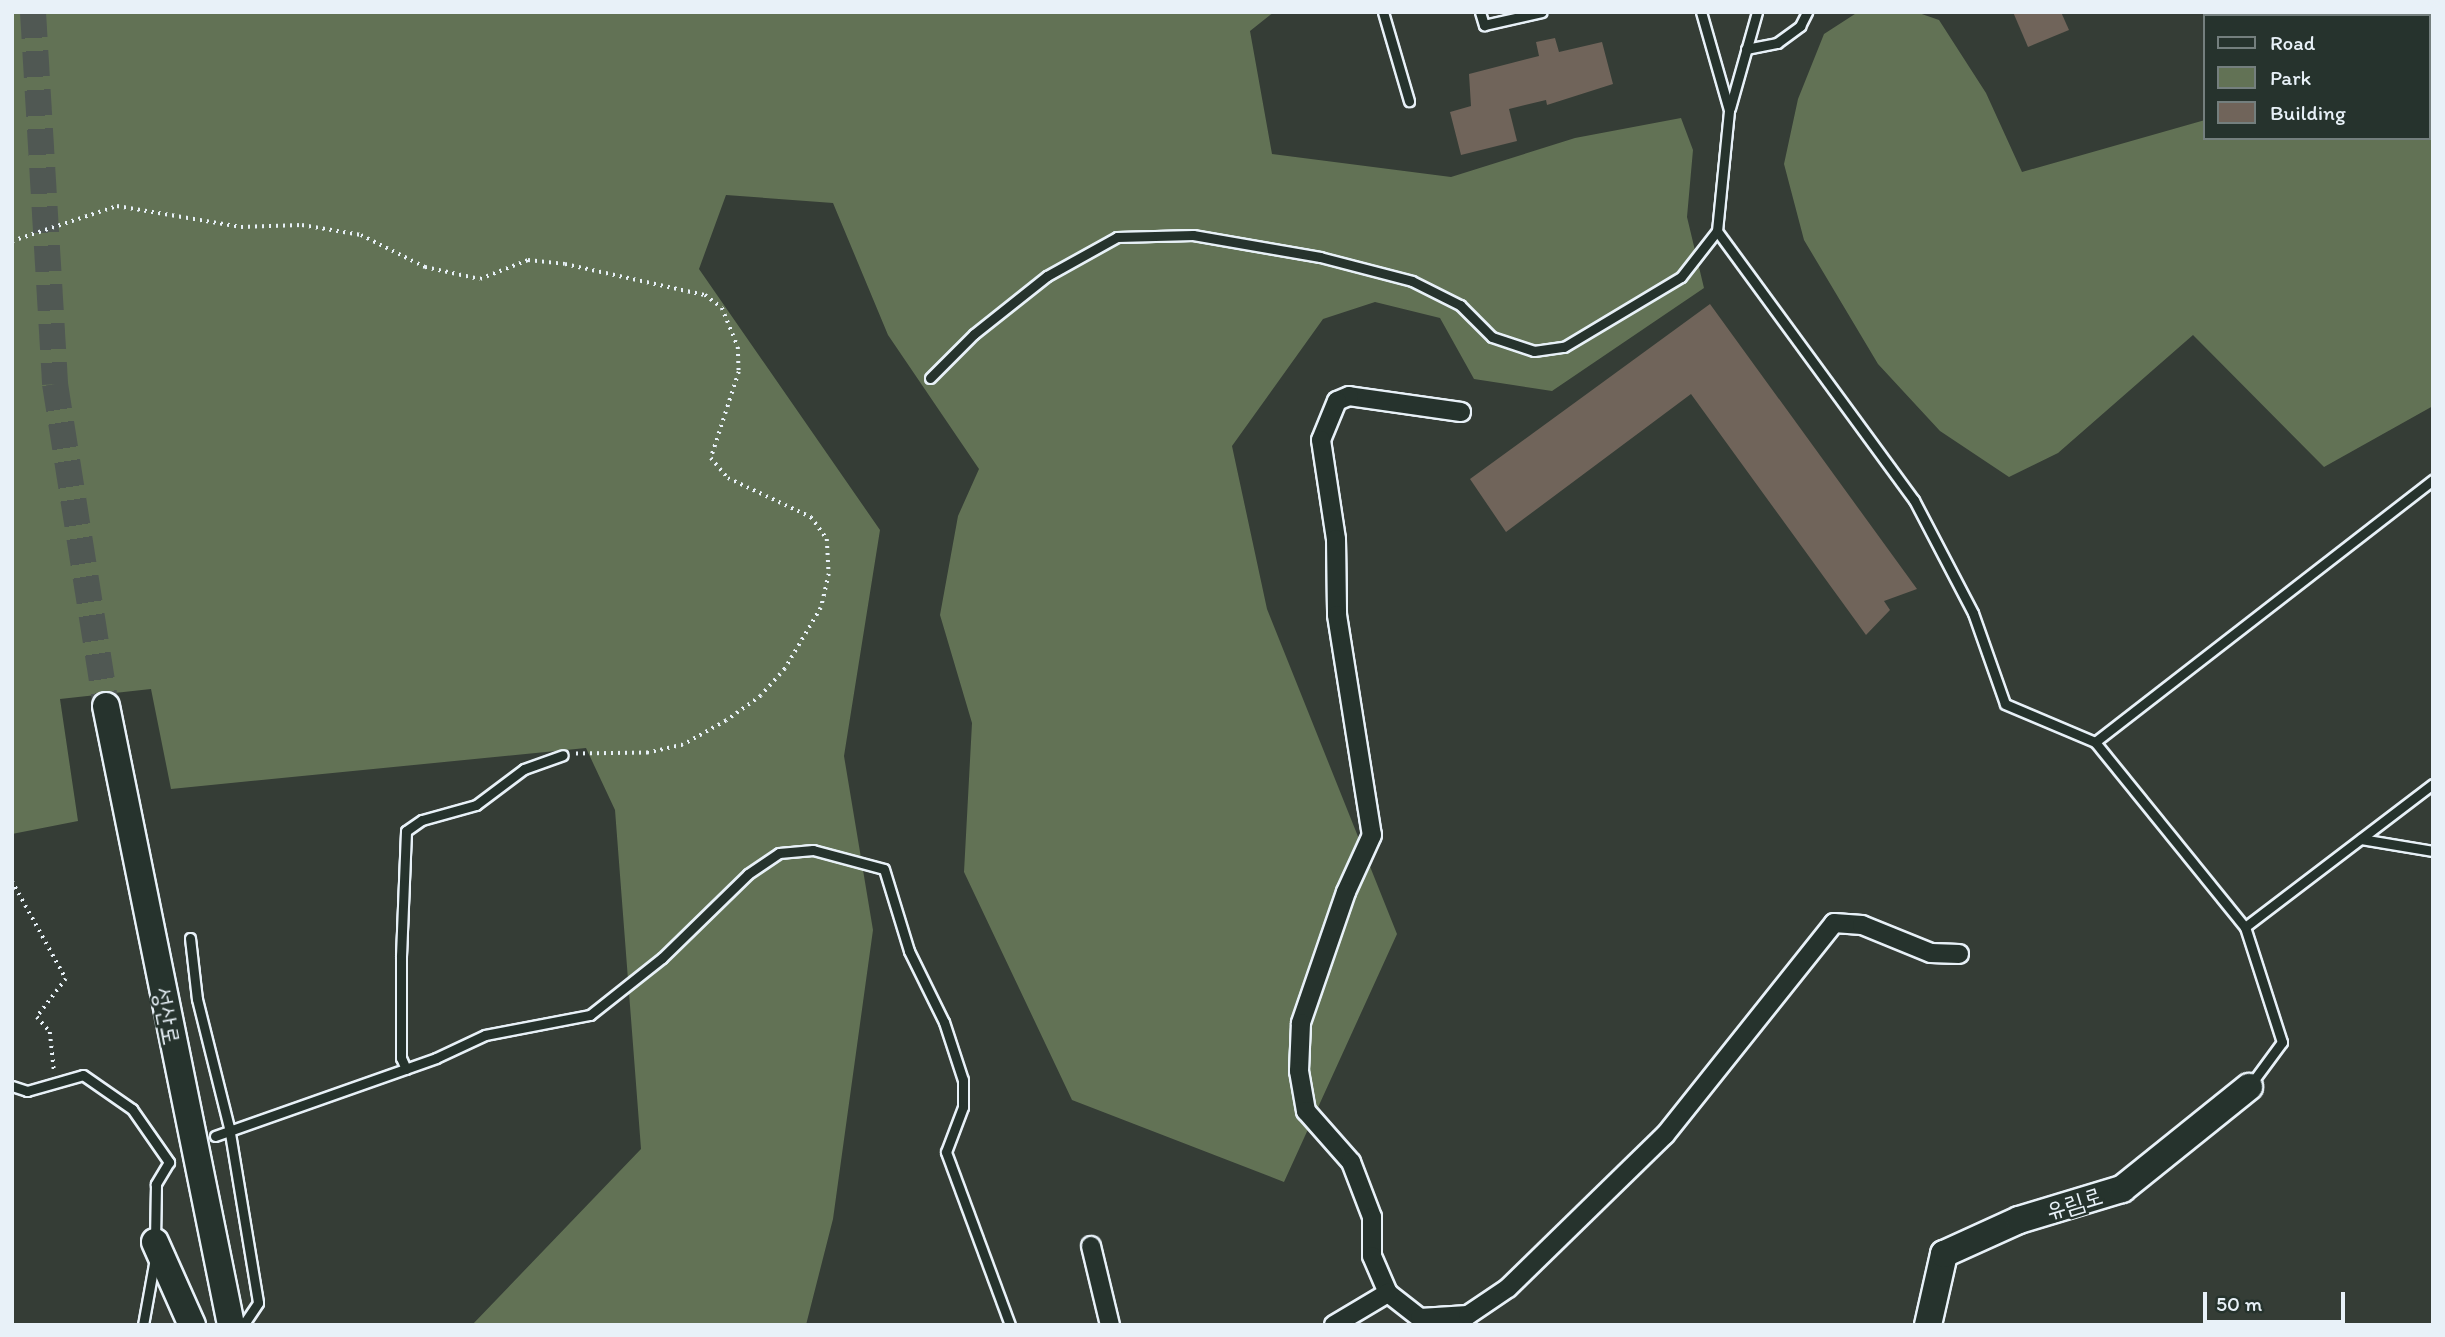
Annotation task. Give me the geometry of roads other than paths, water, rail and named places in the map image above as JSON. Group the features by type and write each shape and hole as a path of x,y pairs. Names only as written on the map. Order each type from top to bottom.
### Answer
{"main road":[{"name":"성산로","path":"106,706 230,1325"},
{"name":"유림로","path":"1928,1325 1944,1254 2019,1220 2122,1189 2249,1087"},
{"path":"155,1242 192,1325"}],"street":[{"path":"1461,412 1349,396 1337,401 1321,440 1336,539 1337,615 1372,835 1346,892 1301,1023 1299,1071 1306,1111 1350,1162 1372,1217 1371,1256 1388,1293 1420,1318 1468,1315 1508,1288 1665,1135 1834,923 1862,925 1931,953 1959,954"},
{"path":"1091,1247 1110,1325"},
{"path":"1334,1325 1388,1293"}],"lane":[{"path":"1383,12 1409,101"},
{"path":"1480,12 1485,25 1542,12"},
{"path":"1701,12 1729,110"},
{"path":"930,378 974,334 1046,276 1117,237 1193,235 1412,281 1460,304 1492,337 1534,351 1564,347 1618,319 1681,277 1717,232 1729,110 1757,12"},
{"path":"1746,50 1777,43 1800,26 1807,12"},
{"path":"1717,232 1914,500 1973,614 2005,704 2095,742 2245,927 2282,1042 2249,1087"},
{"path":"2095,742 2433,480"},
{"path":"406,1069 401,1058 401,956 406,831 422,820 476,805 524,769 563,755"},
{"path":"2245,927 2433,784"},
{"path":"2361,839 2433,850"},
{"path":"215,1136 229,1127 406,1069 485,1035 590,1014 662,958 747,873 779,853 813,850 884,869 909,951 944,1022 963,1080 962,1107 946,1152 1010,1325"},
{"path":"190,938 197,999 229,1127 258,1303 243,1325"},
{"path":"12,1086 27,1091 54,1080 83,1075 132,1110 169,1162 156,1184 155,1242 143,1325"}],"tunnel":[{"path":"33,12 55,384 106,706"}]}
